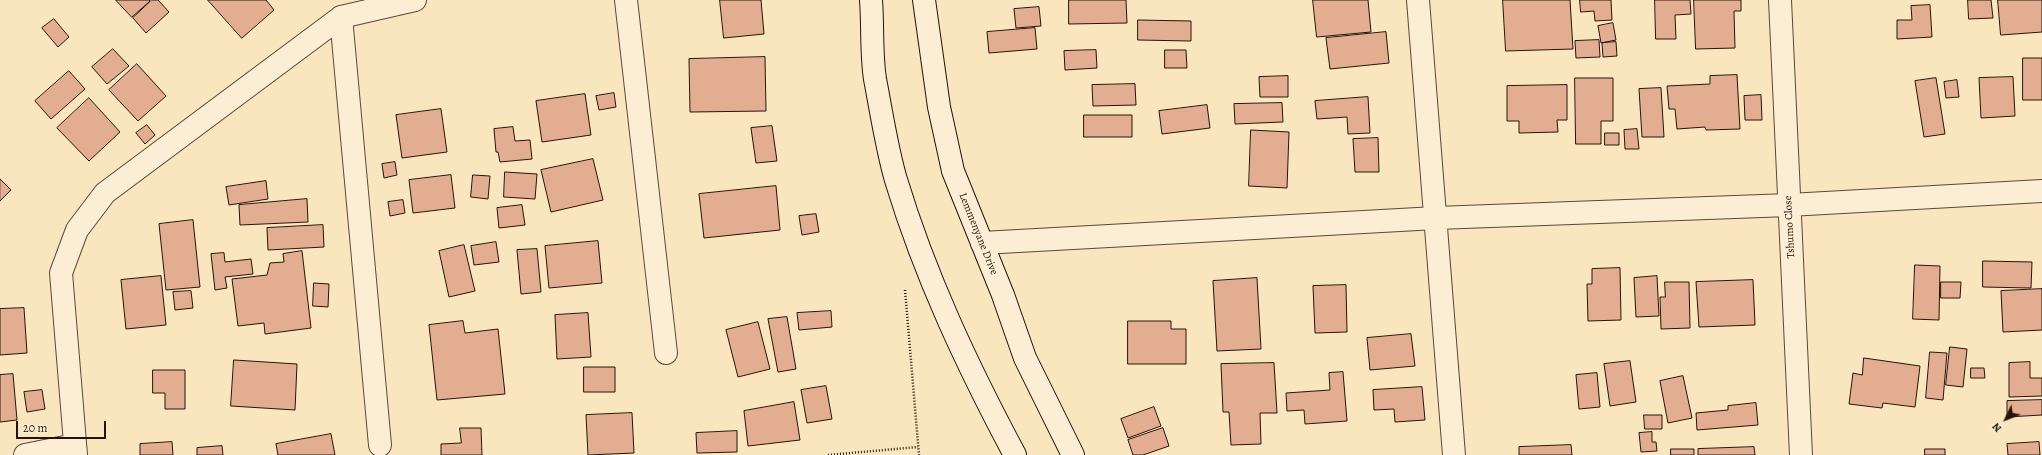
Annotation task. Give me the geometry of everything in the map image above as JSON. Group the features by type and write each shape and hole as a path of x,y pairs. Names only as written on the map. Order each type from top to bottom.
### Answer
{"street":[{"path":"25,455 75,450 61,273 77,230 105,193 341,17 415,0"},
{"path":"626,0 666,353"},
{"path":"871,0 875,77 896,178 921,252 946,315 981,391 1015,455"},
{"name":"Lemmenyane Drive","path":"924,0 940,107 953,171 1003,295 1025,358 1073,455"},
{"path":"1418,0 1454,455"},
{"name":"Tshumo Close","path":"1780,0 1801,455"},
{"path":"341,17 380,445"},
{"path":"982,243 1436,218 1789,205 2042,191"}],"path":[{"path":"905,289 919,455"},
{"path":"828,455 918,447"}],"building":[{"path":"116,0 149,0 150,1 132,17"},
{"path":"152,0 158,0 169,12 146,33 133,18"},
{"path":"208,0 266,0 274,10 242,38"},
{"path":"720,0 761,0 764,34 724,38"},
{"path":"1069,0 1126,0 1127,23 1069,24"},
{"path":"1313,0 1368,0 1371,32 1317,37"},
{"path":"1503,0 1570,0 1573,49 1506,51"},
{"path":"1580,0 1611,0 1612,20 1595,21 1594,11 1581,12"},
{"path":"1655,0 1690,0 1691,14 1675,15 1676,39 1656,39"},
{"path":"1694,0 1741,0 1741,11 1734,11 1735,48 1696,49"},
{"path":"1968,0 1991,0 1993,18 1969,19"},
{"path":"1998,0 2042,0 2042,32 2001,35"},
{"path":"1930,5 1932,37 1897,39 1897,20 1912,20 1911,6"},
{"path":"1039,7 1041,26 1016,28 1014,9"},
{"path":"54,19 69,37 58,47 42,28"},
{"path":"1138,20 1191,21 1191,41 1138,40"},
{"path":"1613,23 1616,40 1601,43 1598,26"},
{"path":"1035,28 1037,49 989,53 987,32"},
{"path":"1386,32 1389,63 1330,69 1326,38"},
{"path":"1599,40 1600,57 1576,58 1575,41"},
{"path":"1616,42 1617,56 1603,57 1602,43"},
{"path":"113,49 129,66 107,84 92,67"},
{"path":"1096,50 1097,68 1065,70 1064,51"},
{"path":"1165,50 1186,50 1187,68 1165,68"},
{"path":"765,57 766,111 690,112 689,59"},
{"path":"2023,58 2042,58 2042,100 2023,100"},
{"path":"137,64 166,96 138,121 109,90"},
{"path":"69,71 85,89 51,119 35,101"},
{"path":"1737,75 1740,129 1706,130 1705,127 1677,129 1675,109 1669,109 1667,86 1710,84 1710,76"},
{"path":"1288,76 1288,97 1260,97 1259,77"},
{"path":"2013,77 2015,116 1981,118 1979,78"},
{"path":"1575,78 1613,78 1613,121 1601,121 1601,144 1576,144"},
{"path":"1936,78 1945,134 1924,137 1915,81"},
{"path":"1957,80 1959,97 1946,98 1944,82"},
{"path":"1135,84 1136,105 1093,106 1092,85"},
{"path":"1567,85 1567,120 1557,120 1558,132 1519,133 1519,121 1507,121 1507,86"},
{"path":"1661,88 1664,137 1642,137 1639,89"},
{"path":"614,93 616,107 599,110 596,96"},
{"path":"585,94 591,135 542,142 536,101"},
{"path":"1761,95 1762,120 1745,120 1744,96"},
{"path":"1368,97 1370,133 1348,134 1347,117 1317,119 1315,101"},
{"path":"89,98 120,132 89,161 57,128"},
{"path":"1282,103 1283,122 1235,124 1234,104"},
{"path":"1207,105 1210,128 1162,134 1159,111"},
{"path":"441,109 447,152 402,158 396,115"},
{"path":"1084,115 1132,115 1132,137 1084,137"},
{"path":"147,125 155,135 145,144 136,133"},
{"path":"772,126 777,161 756,163 751,128"},
{"path":"513,127 515,141 530,140 532,159 500,162 498,152 496,152 494,129"},
{"path":"1637,129 1639,149 1625,149 1624,130"},
{"path":"1251,130 1289,132 1287,188 1249,186"},
{"path":"1605,133 1619,133 1619,145 1605,145"},
{"path":"1378,138 1379,172 1355,172 1353,139"},
{"path":"593,159 603,200 551,212 541,170"},
{"path":"395,162 397,175 384,178 382,164"},
{"path":"505,172 537,174 535,199 504,197"},
{"path":"451,175 455,208 413,213 409,180"},
{"path":"473,175 490,176 488,199 471,197"},
{"path":"0,179 11,190 0,201"},
{"path":"266,181 268,199 229,205 226,187"},
{"path":"776,186 780,230 704,238 699,194"},
{"path":"307,199 308,222 240,225 239,205"},
{"path":"403,200 405,213 390,216 388,202"},
{"path":"522,205 525,225 499,228 497,208"},
{"path":"816,214 819,232 802,235 799,216"},
{"path":"193,220 200,287 166,290 159,224"},
{"path":"323,225 324,247 268,250 267,228"},
{"path":"598,241 602,283 549,288 545,246"},
{"path":"496,242 499,262 474,265 471,246"},
{"path":"464,245 475,291 449,297 439,251"},
{"path":"537,249 541,292 521,294 517,250"},
{"path":"302,251 311,328 265,334 264,323 238,326 232,279 267,275 270,263 284,262 283,254"},
{"path":"224,253 225,262 251,259 253,274 225,277 227,288 215,290 211,254"},
{"path":"1983,261 2032,262 2031,288 1983,287"},
{"path":"1915,265 1940,266 1939,320 1913,319"},
{"path":"1620,268 1621,320 1588,321 1587,284 1592,284 1592,269"},
{"path":"161,276 166,325 126,329 121,280"},
{"path":"1657,276 1659,316 1636,317 1634,278"},
{"path":"1257,278 1261,349 1217,351 1213,281"},
{"path":"1753,280 1755,325 1699,327 1696,282"},
{"path":"1665,282 1689,282 1690,328 1661,329 1660,297 1665,297"},
{"path":"1941,282 1961,282 1960,298 1941,298"},
{"path":"314,283 329,284 328,307 313,306"},
{"path":"1346,285 1347,332 1315,333 1313,286"},
{"path":"2042,289 2042,330 2003,332 2001,291"},
{"path":"191,291 193,308 175,310 173,292"},
{"path":"24,308 27,353 0,355 0,309"},
{"path":"831,311 832,327 799,330 797,313"},
{"path":"588,313 591,357 557,359 555,315"},
{"path":"787,317 796,369 778,372 768,319"},
{"path":"463,321 465,333 498,329 505,394 437,400 429,325"},
{"path":"1128,321 1171,321 1171,329 1186,329 1186,364 1128,364"},
{"path":"758,322 770,369 738,377 726,330"},
{"path":"1411,334 1415,366 1370,370 1367,338"},
{"path":"1950,347 1967,349 1963,387 1946,385"},
{"path":"1930,352 1947,353 1943,400 1926,398"},
{"path":"1864,358 1920,366 1915,407 1883,403 1882,408 1849,404 1853,373 1862,375"},
{"path":"234,360 297,364 295,410 231,406"},
{"path":"1630,361 1636,402 1610,406 1604,364"},
{"path":"2030,362 2030,378 2042,378 2042,396 2009,397 2009,363"},
{"path":"1274,363 1277,413 1260,413 1261,444 1231,445 1229,412 1223,412 1221,364"},
{"path":"584,367 615,367 615,392 584,392"},
{"path":"1971,368 1984,368 1985,378 1971,378"},
{"path":"153,370 185,370 185,409 165,409 165,393 153,393"},
{"path":"1343,372 1347,421 1305,424 1304,410 1287,411 1286,393 1330,390 1329,373"},
{"path":"1597,373 1600,407 1579,409 1576,375"},
{"path":"13,374 17,420 0,422 0,375"},
{"path":"1683,376 1692,418 1668,423 1660,381"},
{"path":"826,386 832,419 807,423 801,390"},
{"path":"1422,387 1425,420 1395,422 1394,409 1374,410 1373,390"},
{"path":"42,390 45,409 27,412 24,392"},
{"path":"2042,400 2042,415 2007,417 2007,401"},
{"path":"794,402 800,440 748,446 744,411"},
{"path":"1756,403 1758,425 1697,430 1696,413 1728,410 1728,406"},
{"path":"1154,407 1161,426 1128,438 1121,419"},
{"path":"632,413 634,453 588,455 586,415"},
{"path":"1644,415 1662,415 1662,429 1645,429"},
{"path":"460,428 481,428 482,455 441,455 441,444 461,443"},
{"path":"1163,428 1169,446 1143,455 1133,455 1128,440"},
{"path":"737,431 737,452 697,453 696,433"},
{"path":"1652,432 1652,442 1656,442 1657,451 1641,452 1639,433"},
{"path":"331,434 335,455 278,455 276,444"},
{"path":"172,442 173,455 140,455 140,444"},
{"path":"2039,442 2040,455 2008,455 2007,444"},
{"path":"1571,445 1572,455 1519,455 1519,447"},
{"path":"222,446 223,455 197,455 197,448"},
{"path":"1754,447 1755,455 1698,455 1698,449"},
{"path":"1671,449 1694,449 1694,455 1671,455"},
{"path":"1925,449 1945,449 1945,455 1925,455"}]}
